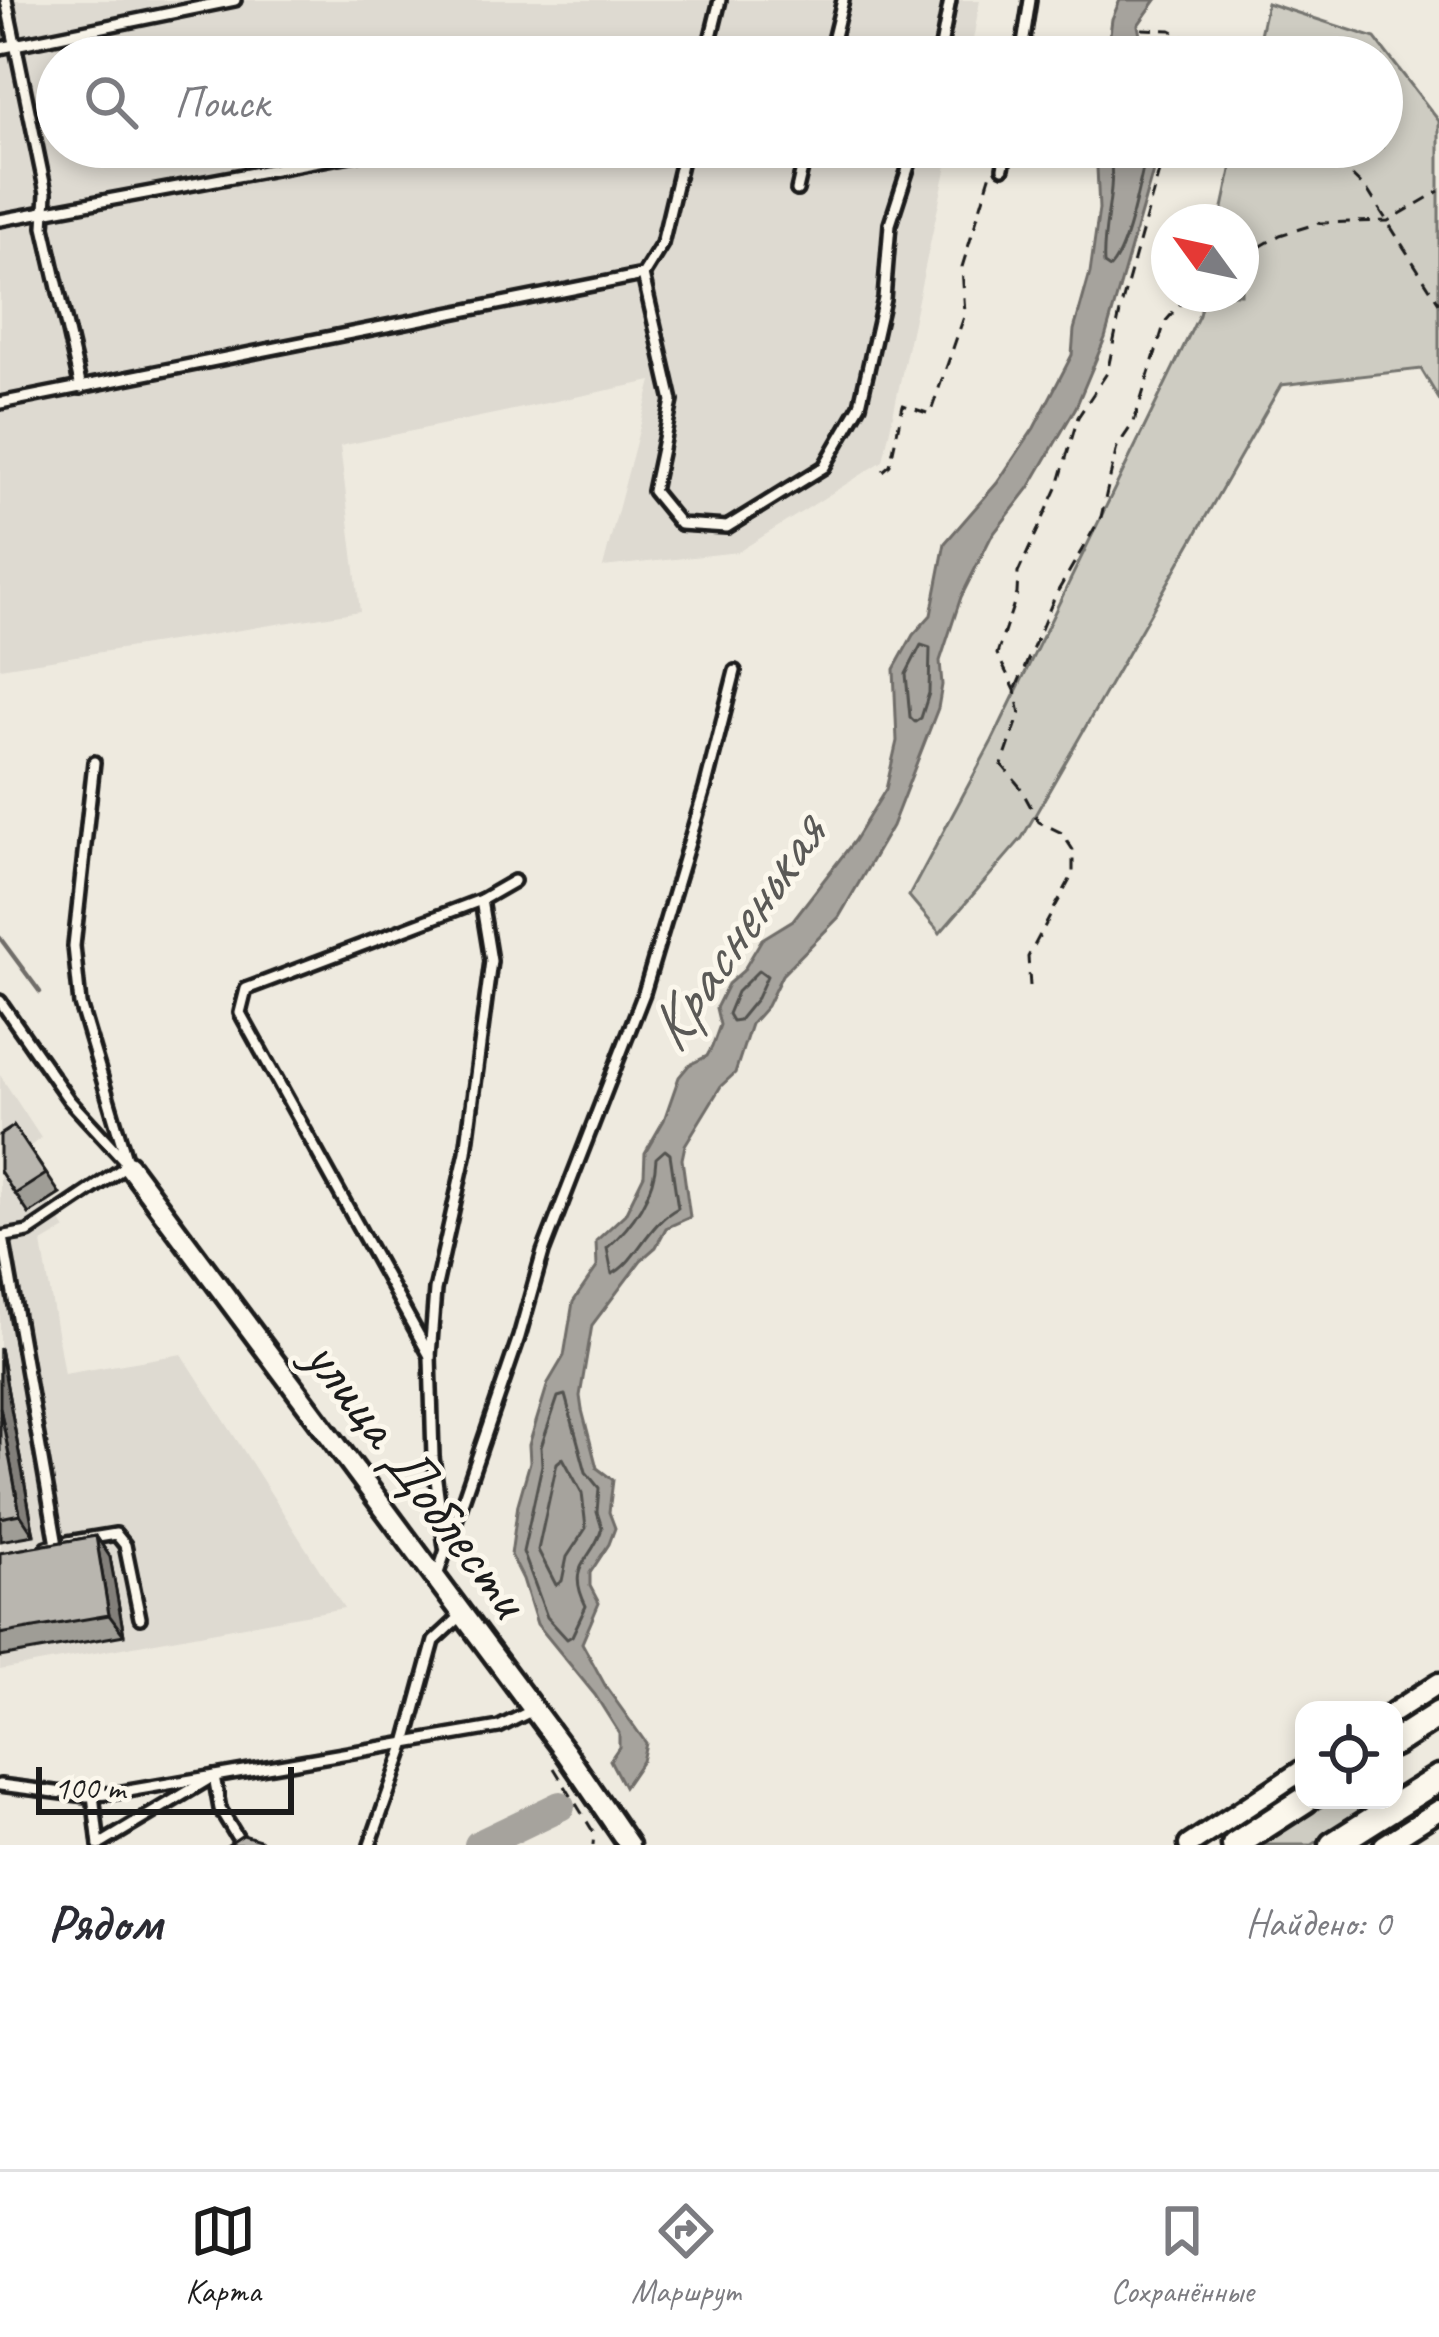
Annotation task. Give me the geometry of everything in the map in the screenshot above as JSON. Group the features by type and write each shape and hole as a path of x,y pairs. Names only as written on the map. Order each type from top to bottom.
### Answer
{"main road":[{"path":"1403,1737 1439,1714"},
{"path":"1333,1845 1439,1778"},
{"path":"1235,1845 1295,1806"}],"street":[{"name":"улица Доблести","path":"128,1165 629,1845"},
{"path":"1403,1706 1439,1683"},
{"path":"1189,1845 1295,1775"},
{"path":"1384,1845 1439,1810"}],"lane":[{"path":"6,0 36,142"},
{"path":"61,36 235,0"},
{"path":"711,36 720,0"},
{"path":"834,36 843,0"},
{"path":"943,36 950,0"},
{"path":"1024,36 1030,0"},
{"path":"0,48 36,41"},
{"path":"41,168 46,193 44,227 81,388"},
{"path":"0,220 280,168"},
{"path":"680,168 662,244 643,275 673,401 653,491 680,524 727,527 824,467 860,405 884,299 890,224 908,168"},
{"path":"797,190 802,168"},
{"path":"0,403 643,275"},
{"path":"435,1581 512,1359 543,1252 644,993 735,671"},
{"path":"94,762 74,946 80,1004 128,1165"},
{"path":"430,1356 240,1013 246,989 481,900 514,881"},
{"path":"446,1552 433,1456 430,1356 435,1290 466,1152 491,961 481,900"},
{"path":"0,1001 69,1100 128,1165"},
{"path":"56,1545 1,1237 28,1232 128,1165"},
{"path":"38,1548 116,1534 125,1545 140,1618"},
{"path":"370,1845 406,1743 434,1641 461,1616"},
{"path":"0,1785 93,1795 499,1727 533,1710"},
{"path":"93,1795 99,1845 214,1776"},
{"path":"214,1776 220,1809 242,1845"}],"path":[{"path":"1142,29 1171,30 1182,36"},
{"path":"884,471 890,465 903,405 930,414 965,314 962,267 994,168"},
{"path":"1030,986 1028,957 1073,874 1073,850 1062,833 1039,822 1020,787 1001,765 1020,714 1015,690 997,654 1018,573 1058,486 1078,417 1107,373 1160,168"},
{"path":"1344,168 1368,191 1439,303"},
{"path":"1259,247 1280,235 1318,224 1388,221 1439,190"},
{"path":"1015,690 1048,609 1101,517 1117,447 1134,422 1165,322 1174,312"}],"shaded area":[{"path":"0,0 980,0 974,36 36,36 36,168 946,168 883,461 738,552 603,567 652,381 340,446 360,611 0,668"},
{"path":"1267,3 1369,36 1260,36"},
{"path":"1403,74 1439,121 1439,399 1421,369 1281,385 1022,838 940,933 909,896 992,741 1199,315 1259,312 1259,204 1224,204 1232,168 1403,168"},
{"path":"0,1075 41,1138 29,1147 60,1194 49,1202 66,1229 42,1243 64,1374 182,1354 344,1608 0,1670"},
{"path":"1318,1809 1367,1809 1312,1845 1261,1845"}],"water":[{"path":"1120,0 1156,0 1138,25 1140,36 1110,36"},
{"path":"1097,168 1154,168 1105,338 1076,407 1029,488 991,537 961,597 940,661 938,708 892,826 839,917 782,975 767,1006 751,1024 735,1073 721,1086 685,1145 682,1159 690,1217 666,1228 592,1325 580,1396 597,1468 613,1480 609,1512 615,1528 590,1573 590,1586 599,1603 582,1643 646,1743 642,1761 624,1787 610,1760 619,1747 619,1733 595,1695 537,1624 511,1555 530,1462 529,1445 548,1383 564,1356 573,1302 597,1267 596,1241 625,1214 644,1175 645,1153 664,1120 679,1077 712,1047 720,1025 716,1008 728,984 743,971 762,939 793,920 854,841 886,789 897,741 894,669 931,615 945,543 997,483 1034,428 1072,355 1099,209"}],"building":[{"path":"14,1126 46,1174 15,1194 0,1171 0,1135"},
{"path":"0,1407 20,1514 0,1518"},
{"path":"96,1536 109,1615 0,1634 0,1553"},
{"path":"243,1835 260,1840 263,1845 228,1845"}],"waterway":[{"path":"0,938 40,992"},
{"name":"Красненькая","path":"479,1845 560,1806"}]}
